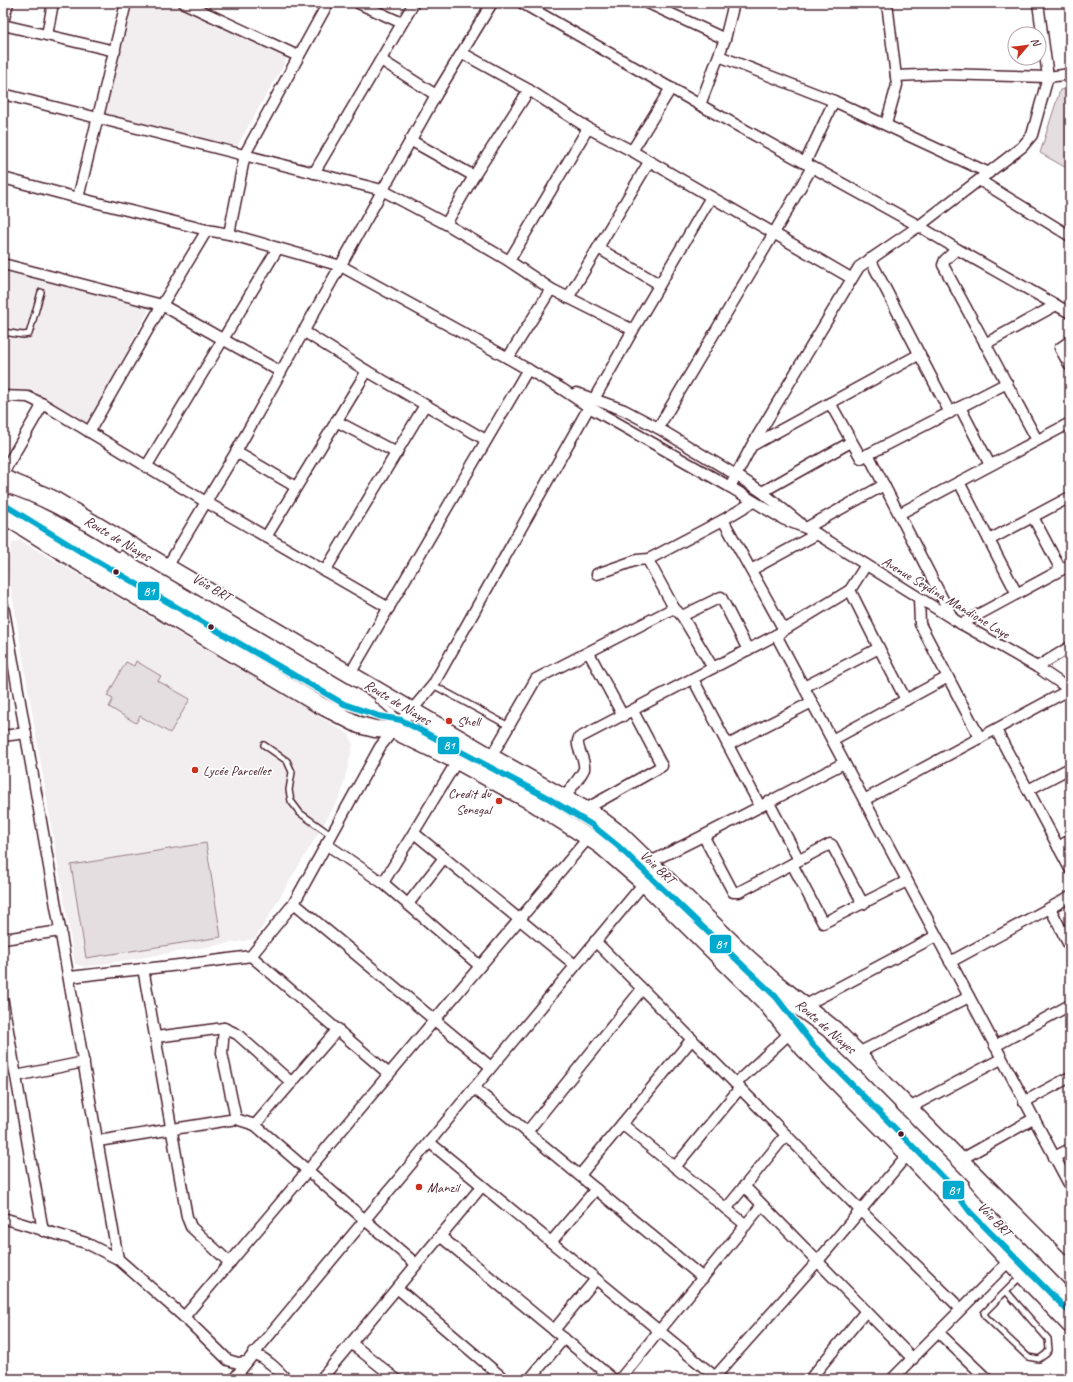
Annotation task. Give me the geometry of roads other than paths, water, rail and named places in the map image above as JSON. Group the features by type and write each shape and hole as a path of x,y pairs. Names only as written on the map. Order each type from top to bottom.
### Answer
{"main road":[{"name":"Route de Niayes","path":"3,478 51,498 167,568 350,674 402,720 457,761 532,802 589,837 644,882 762,1000 803,1048 908,1154 1070,1325"},
{"name":"Route de Niayes","path":"3,515 91,569 341,716 359,725 374,729 402,720 491,757 595,815 620,834 650,862 748,958 804,1006 834,1029 858,1053 905,1108 962,1167 1070,1271"}],"street":[{"path":"8,3 3,23 115,51"},
{"path":"47,35 53,3"},
{"path":"78,198 126,3"},
{"path":"184,3 298,56"},
{"path":"229,234 245,154 328,3"},
{"path":"358,3 402,23"},
{"path":"314,173 414,3"},
{"path":"167,568 236,452 410,140 492,3"},
{"path":"522,3 700,105 919,226 1070,313"},
{"path":"648,3 725,38"},
{"path":"700,105 719,56 734,3"},
{"path":"886,124 897,85 887,3"},
{"path":"730,487 752,445 859,267 919,226 989,173 1022,147 1032,135 1048,77 1038,3"},
{"path":"462,52 529,90 588,128 851,278"},
{"path":"719,56 886,124 989,173"},
{"path":"381,60 436,95"},
{"path":"896,76 943,74 1048,77 1070,74"},
{"path":"632,152 671,88"},
{"path":"446,224 474,176 529,90"},
{"path":"3,94 245,154 382,190 446,224 509,261 551,289 632,330"},
{"path":"658,428 774,233 808,165 834,102"},
{"path":"509,261 588,128"},
{"path":"410,140 474,176"},
{"path":"568,298 649,162"},
{"path":"3,178 207,230 229,234 341,266 562,389 592,403 753,502 783,519 806,528"},
{"path":"979,180 1070,236"},
{"path":"69,977 143,968 207,963 251,956 294,903 380,747 433,686 632,330 711,197"},
{"path":"89,432 207,230"},
{"path":"146,467 278,248"},
{"path":"598,248 659,284"},
{"path":"957,249 945,260 943,265 1037,440"},
{"path":"870,259 950,412"},
{"path":"3,264 162,305 281,372"},
{"path":"508,358 551,289"},
{"path":"985,344 1056,305"},
{"path":"303,332 486,440"},
{"path":"1070,341 1061,346 1060,350 1070,366"},
{"path":"752,445 920,354"},
{"path":"350,674 528,369"},
{"path":"266,536 367,371"},
{"path":"830,403 860,458 1007,383"},
{"path":"3,396 28,397 43,404 146,467 389,608"},
{"path":"592,403 624,410 658,428 736,474 762,492 806,528"},
{"path":"3,473 43,404"},
{"path":"325,571 425,405"},
{"path":"960,407 990,465"},
{"path":"336,421 397,453"},
{"path":"899,514 1070,423"},
{"path":"762,492 851,442"},
{"path":"236,452 296,487"},
{"path":"868,454 957,621 1017,594 1065,568 1033,517"},
{"path":"959,482 1017,594"},
{"path":"806,528 884,485"},
{"path":"989,540 1070,498"},
{"path":"597,574 637,560 649,559 723,520 753,502"},
{"path":"723,520 751,570 804,687 1070,1186"},
{"name":"Avenue Seydina Mandione Laye","path":"806,528 957,621 1037,667 1070,691"},
{"path":"751,570 818,534"},
{"path":"649,559 649,562 674,608 682,616 713,668"},
{"path":"564,798 584,769 583,757 577,741 579,738 748,650 850,590 866,565"},
{"path":"850,590 906,700"},
{"path":"682,616 720,597 748,650"},
{"path":"919,598 920,624 980,738"},
{"path":"3,605 118,1259"},
{"path":"491,757 536,679 674,608"},
{"path":"1037,667 1070,647"},
{"path":"804,687 879,648"},
{"path":"589,653 623,716"},
{"path":"832,740 948,677"},
{"path":"693,679 728,745 764,804 795,862 823,924 907,881"},
{"path":"864,800 1070,691"},
{"path":"728,745 812,702"},
{"path":"584,810 663,765 633,711"},
{"path":"996,730 1070,869"},
{"path":"3,736 26,733"},
{"path":"383,883 457,761"},
{"path":"650,862 704,837 844,763"},
{"path":"1028,790 1070,768"},
{"path":"414,833 443,859 575,965"},
{"path":"184,1317 589,837"},
{"path":"704,837 733,892 739,892 830,844 832,845 862,904"},
{"path":"328,839 383,883 480,966"},
{"path":"1058,847 1070,840"},
{"path":"408,904 443,859"},
{"path":"234,1379 253,1353 644,882"},
{"path":"950,962 1070,897"},
{"path":"294,903 491,1066"},
{"path":"1050,908 1070,947"},
{"path":"3,939 61,931"},
{"path":"804,1006 936,936"},
{"path":"595,941 860,1210 961,1309"},
{"path":"251,956 389,1074"},
{"path":"143,968 188,1222 191,1227 230,1263"},
{"path":"527,1132 642,989"},
{"path":"858,1053 969,997"},
{"path":"3,1002 4,1017 43,1230"},
{"path":"995,1046 1070,1005"},
{"path":"156,1037 224,1028 237,1034 292,1083"},
{"path":"224,1028 222,1053 236,1119"},
{"path":"255,1125 338,1029"},
{"path":"675,1167 738,1086 790,1033"},
{"path":"580,1176 692,1039"},
{"path":"905,1108 1001,1058"},
{"path":"16,1076 84,1062"},
{"path":"3,1066 14,1065"},
{"path":"1024,1102 1070,1077"},
{"path":"474,1088 704,1278"},
{"path":"98,1140 236,1119 255,1125 416,1264"},
{"path":"962,1167 1033,1119"},
{"path":"622,1124 746,1225"},
{"path":"726,1209 786,1135"},
{"path":"429,1142 660,1330 716,1378 908,1154"},
{"path":"1054,1157 1070,1149"},
{"path":"321,1379 482,1186"},
{"path":"744,1186 913,1359"},
{"path":"552,1242 596,1189"},
{"path":"620,1379 704,1278 762,1205"},
{"path":"3,1218 86,1243 118,1259 184,1317 228,1360 238,1363 247,1362"},
{"path":"440,1236 613,1379"},
{"path":"893,1379 1009,1261"},
{"path":"554,1330 596,1279"},
{"path":"397,1288 504,1379"},
{"path":"810,1379 866,1311"},
{"path":"939,1333 987,1379"},
{"path":"530,1379 564,1338"},
{"path":"351,1342 396,1379"},
{"path":"253,1353 264,1357 275,1366 286,1379"},
{"path":"1067,1379 1070,1376"}],"lane":[{"path":"3,332 28,334 41,292"},
{"path":"3,489 23,495 44,504 126,552"},
{"name":"Voie BRT","path":"3,504 78,550 344,704 379,716 402,720"},
{"path":"433,686 509,726"},
{"name":"Voie BRT","path":"376,698 402,720 548,798 592,825 618,846 657,882 776,997 825,1033 868,1075"},
{"path":"264,745 288,761 292,772 289,790 291,801 300,813 328,839"},
{"name":"Voie BRT","path":"776,997 813,1045 947,1181 970,1212 1070,1313"},
{"name":"Voie BRT","path":"970,1180 985,1198 1070,1285"},
{"path":"1006,1291 1048,1339 1049,1350 1039,1359 1028,1357 1007,1338 984,1313 1006,1291 1022,1275"}],"place":[{"name":"Shell","path":"449,721"},
{"name":"Lycée Parcelles","path":"195,770"},
{"name":"Credit du Senegal","path":"499,801"},
{"name":"Manzil","path":"419,1187"}]}
